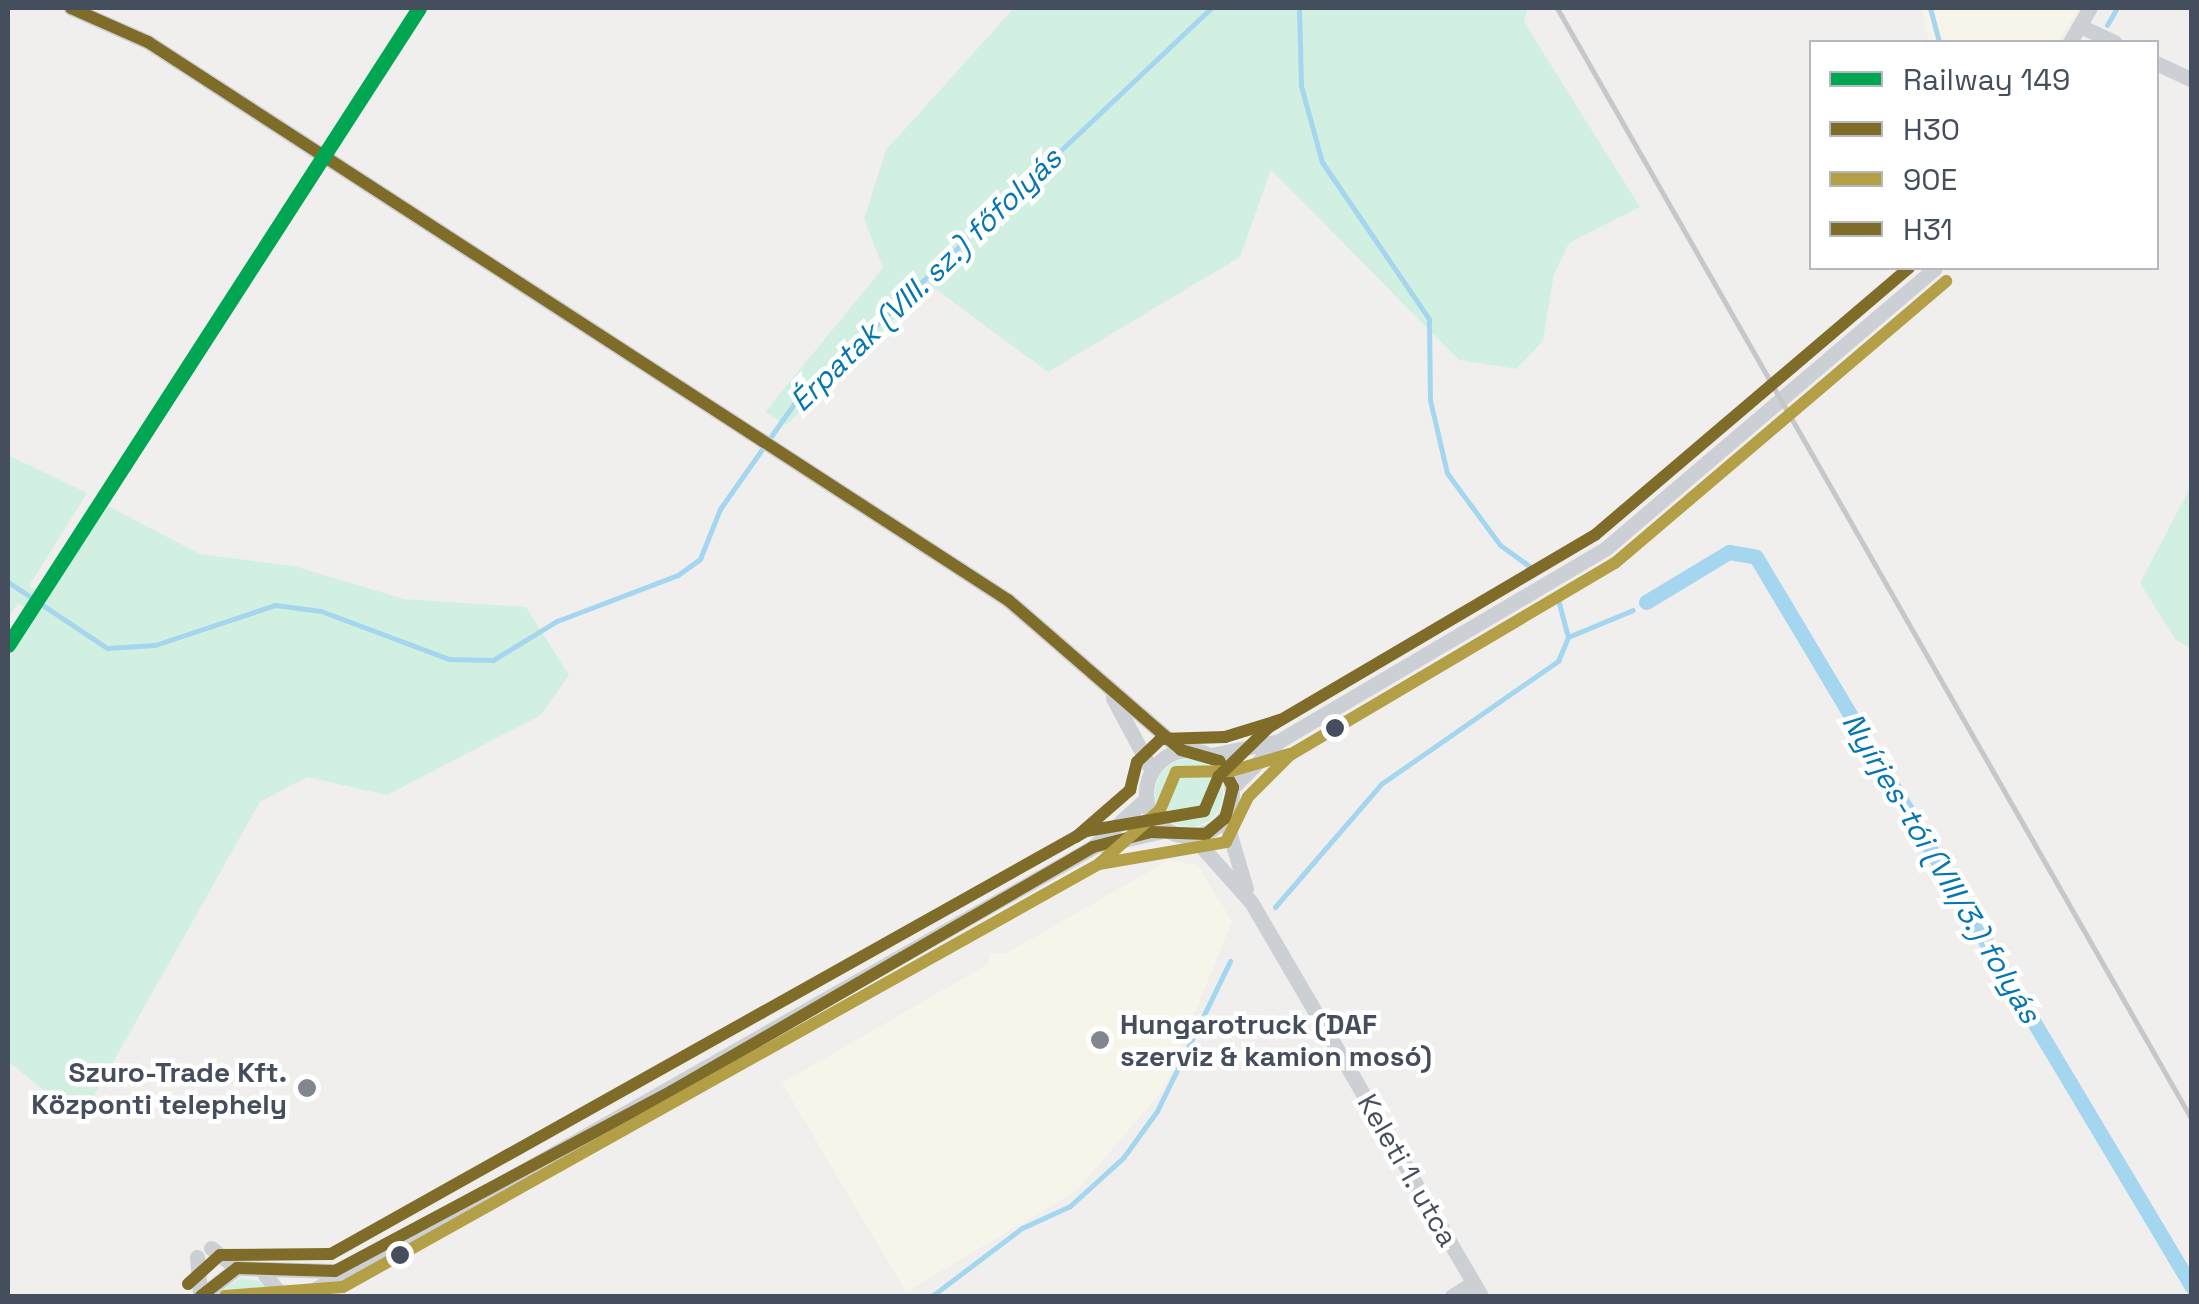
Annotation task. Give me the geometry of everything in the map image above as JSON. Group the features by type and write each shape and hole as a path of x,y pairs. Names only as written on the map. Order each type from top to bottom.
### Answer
{"street":[{"path":"72,8 148,42 1008,600 1091,667 1181,750 1211,756 1279,740"},
{"path":"2071,40 2090,8"},
{"path":"2080,26 2110,40"},
{"path":"2159,64 2192,80"},
{"path":"1251,902 1226,818 1233,787 1279,740 1605,549 1933,270"},
{"path":"303,1296 335,1271 672,1091 1093,848 1146,799 1152,771 1144,744 1091,667"},
{"path":"1152,771 1181,750"},
{"path":"1211,756 1233,787"},
{"path":"1146,799 1167,830"},
{"path":"1193,837 1226,818"},
{"path":"1093,848 1167,830 1193,837 1251,902"},
{"name":"Keleti 1. utca","path":"1251,902 1477,1290"},
{"path":"200,1296 204,1253 265,1275 335,1271"},
{"path":"200,1296 237,1268"},
{"path":"265,1275 282,1296"},
{"path":"1452,1296 1477,1290"}],"shaded area":[{"path":"1922,8 2079,8 2059,40 1929,40"},
{"path":"1169,860 1197,865 1232,921 1164,1089 1076,1191 906,1292 782,1083 988,964 990,953 1005,954"}],"green space":[{"path":"1014,8 1528,8 1524,22 1640,207 1569,243 1554,274 1543,341 1516,369 1459,360 1271,170 1240,257 1048,372 930,285 786,425 765,412 883,268 864,219 886,150"},
{"path":"8,455 87,493 29,586 46,598 108,506 200,554 294,566 404,599 526,607 569,675 541,715 387,795 307,777 260,802 80,1121 8,1061 8,659 35,615 18,603 8,618"},
{"path":"2191,486 2191,648 2176,640 2140,583"},
{"path":"1189,759 1213,769 1223,793 1213,817 1189,827 1165,817 1155,793 1165,769"},
{"path":"241,1278 259,1281 274,1296 212,1296"}],"waterway":[{"name":"Érpatak (VIII. sz.) főfolyás","path":"8,582 107,648 155,645 275,605 321,611 449,659 493,660 557,621 678,575 700,559 720,509 796,401 1211,8"},
{"path":"1299,8 1301,86 1322,162 1429,319 1430,400 1447,473 1500,545 1536,571"},
{"path":"1930,8 1938,40"},
{"path":"2107,25 2117,8"},
{"name":"Nyírjes-tói (VIII/3.) folyás","path":"1646,602 1729,552 1756,557 2192,1287"},
{"path":"1275,907 1381,784 1558,661 1568,637 1557,596"},
{"name":"Nyírjes-tói (VIII/3.) folyás","path":"1568,637 1633,610"},
{"path":"932,1296 1022,1228 1070,1206 1123,1158 1157,1111 1230,961"}],"railway":[{"path":"1557,8 2192,1120"}],"rail line":[{"name":"149","path":"8,645 419,8"}],"transit line":[{"name":"H30","path":"71,8 148,42 1008,600 1181,750 1219,761 1233,787 1225,818 1206,834 1151,832 1093,847 672,1091 335,1271 237,1268 201,1296"},
{"name":"H31","path":"188,1284 220,1255 331,1254 1086,831 1204,811 1219,776 1269,727 1595,535 1907,270"},
{"name":"90E","path":"225,1296 343,1287 1099,864 1226,842 1248,797 1290,755 1615,563 1946,281"},
{"name":"H31","path":"1076,837 1130,790 1137,762 1161,739 1225,737 1280,720"},
{"name":"90E","path":"1100,863 1160,810 1176,772 1231,771 1290,754"}],"place":[{"name":"Hungarotruck (DAF szerviz & kamion mosó)","path":"1100,1040"},
{"name":"Szuro-Trade Kft. Központi telephely","path":"307,1088"}]}
